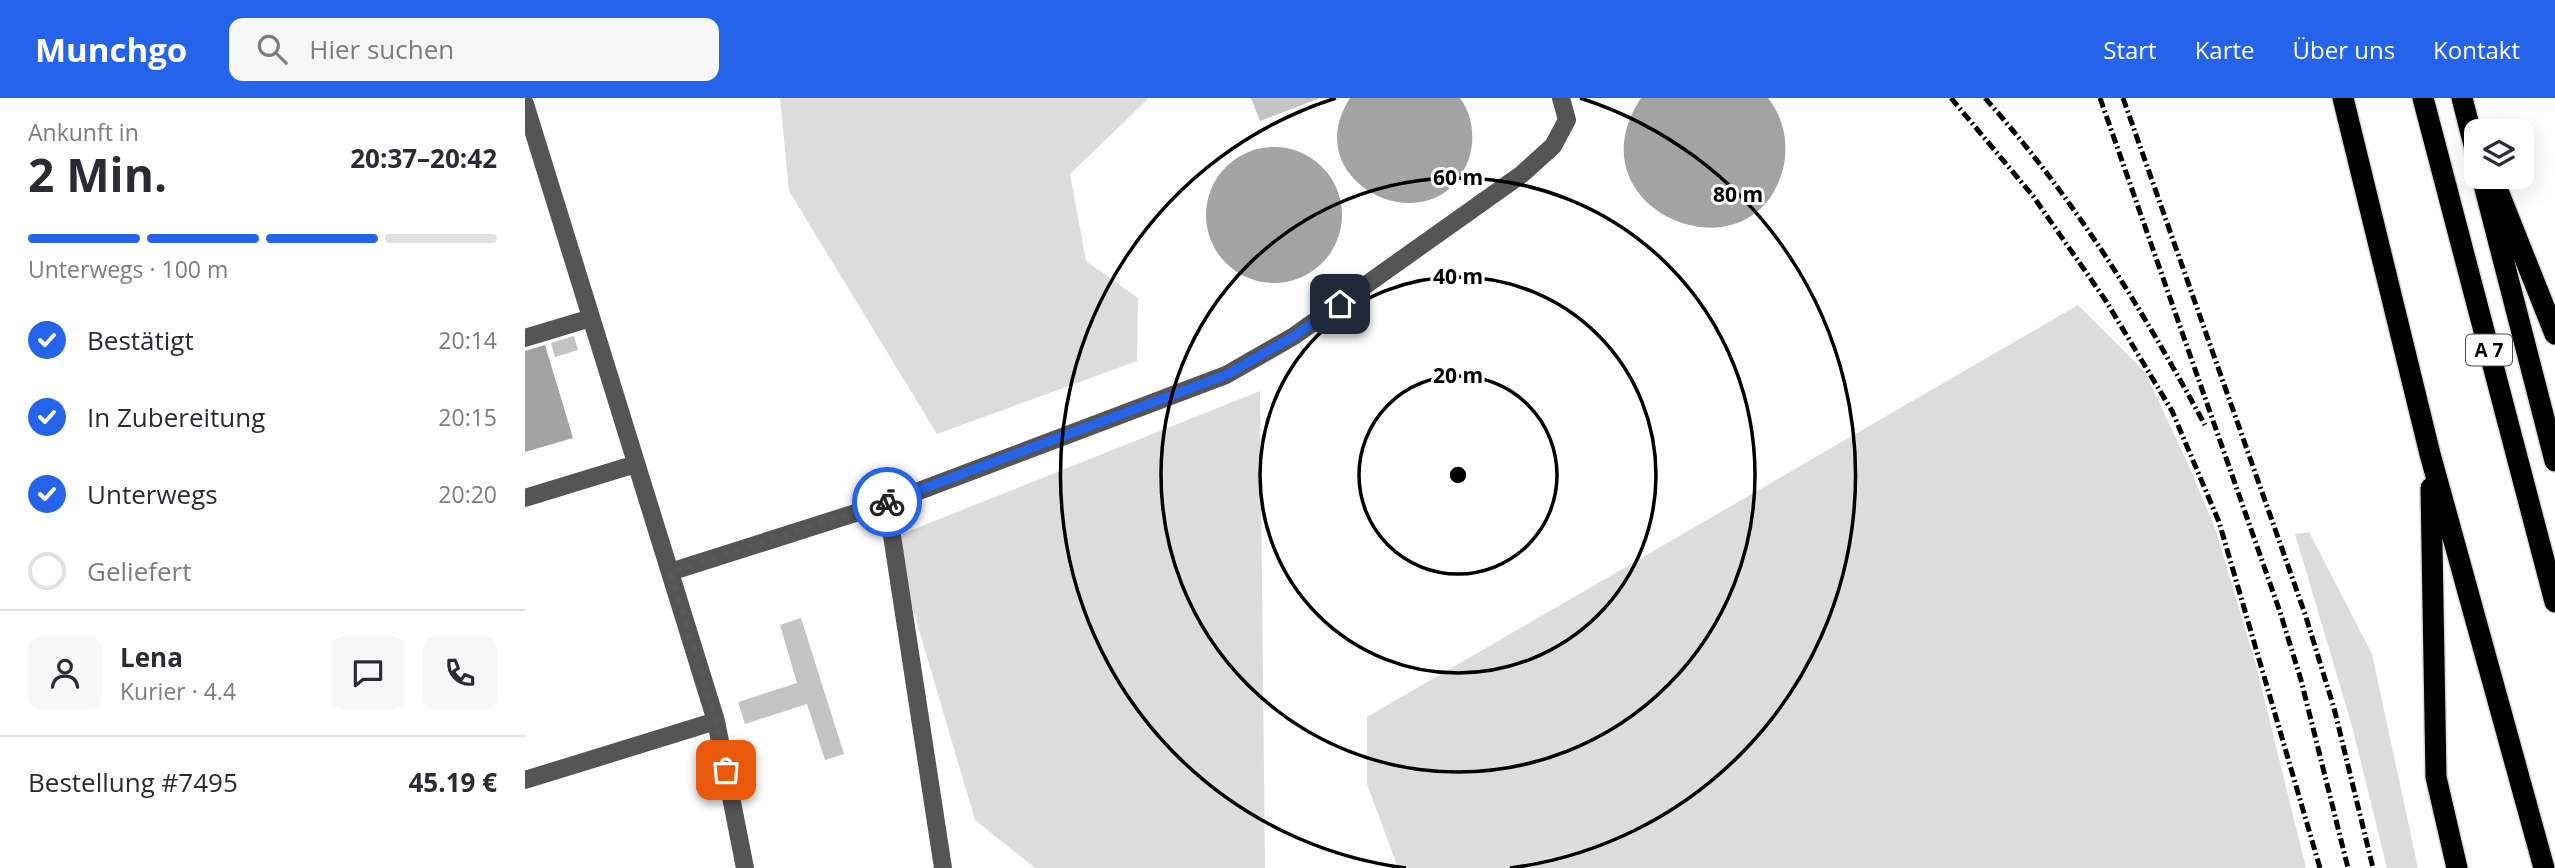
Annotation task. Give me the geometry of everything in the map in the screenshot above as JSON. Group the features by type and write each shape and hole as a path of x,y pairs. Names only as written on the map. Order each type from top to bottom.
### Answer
{"highway":[{"path":"2343,98 2430,454 2544,868"},
{"name":"A 7","path":"2423,98 2555,602"},
{"path":"2463,102 2470,119"},
{"path":"2463,102 2467,119"},
{"name":"A 7","path":"2485,189 2555,461"},
{"path":"2498,189 2555,334"},
{"path":"2430,454 2436,778 2457,868"}],"lane":[{"path":"670,572 887,503 1226,375 1294,336 1522,174 1553,146 1567,120 1561,98"},
{"path":"525,104 716,721 745,868"},
{"path":"525,338 591,318"},
{"path":"525,498 636,464"},
{"path":"887,503 943,868"},
{"path":"525,780 716,721"}],"shaded area":[{"path":"780,98 1149,98 1070,174 1086,261 1138,298 1137,361 937,434 789,191"},
{"path":"1350,98 1460,98 1470,118 1472,140 1470,155 1454,184 1431,199 1404,203 1378,196 1355,180 1341,158 1338,130"},
{"path":"1641,98 1768,98 1778,114 1784,132 1785,150 1783,169 1765,204 1737,223 1705,227 1673,219 1645,201 1628,173 1625,138"},
{"path":"1274,147 1300,152 1322,167 1337,189 1342,215 1337,241 1322,263 1300,278 1274,283 1248,278 1226,263 1211,241 1206,215 1211,189 1226,167 1248,152"},
{"path":"2078,305 2145,372 2215,528 2256,665 2306,868 1398,868 1367,784 1367,717"},
{"path":"545,345 573,438 525,452 525,351"},
{"path":"1260,391 1265,868 1035,868 975,820 892,538"},
{"path":"2309,532 2372,654 2418,868 2387,868 2352,726 2295,534"}],"building":[{"path":"1251,98 1320,98 1260,121"},
{"path":"574,336 578,350 555,357 551,343"},
{"path":"801,618 844,754 825,760 807,704 745,724 738,702 797,683 780,625"}],"railway":[{"path":"1951,98 2033,196 2106,301 2172,411 2219,522 2320,868"},
{"path":"1985,98 2049,176 2105,255 2156,337 2205,425"},
{"path":"2100,98 2280,612 2301,680 2348,868"},
{"path":"2123,98 2305,614 2334,708 2373,868"}],"way so far":[{"path":"726,770 716,721 670,572 887,502"}],"route":[{"path":"887,502 1226,375 1294,336 1340,304"}]}
